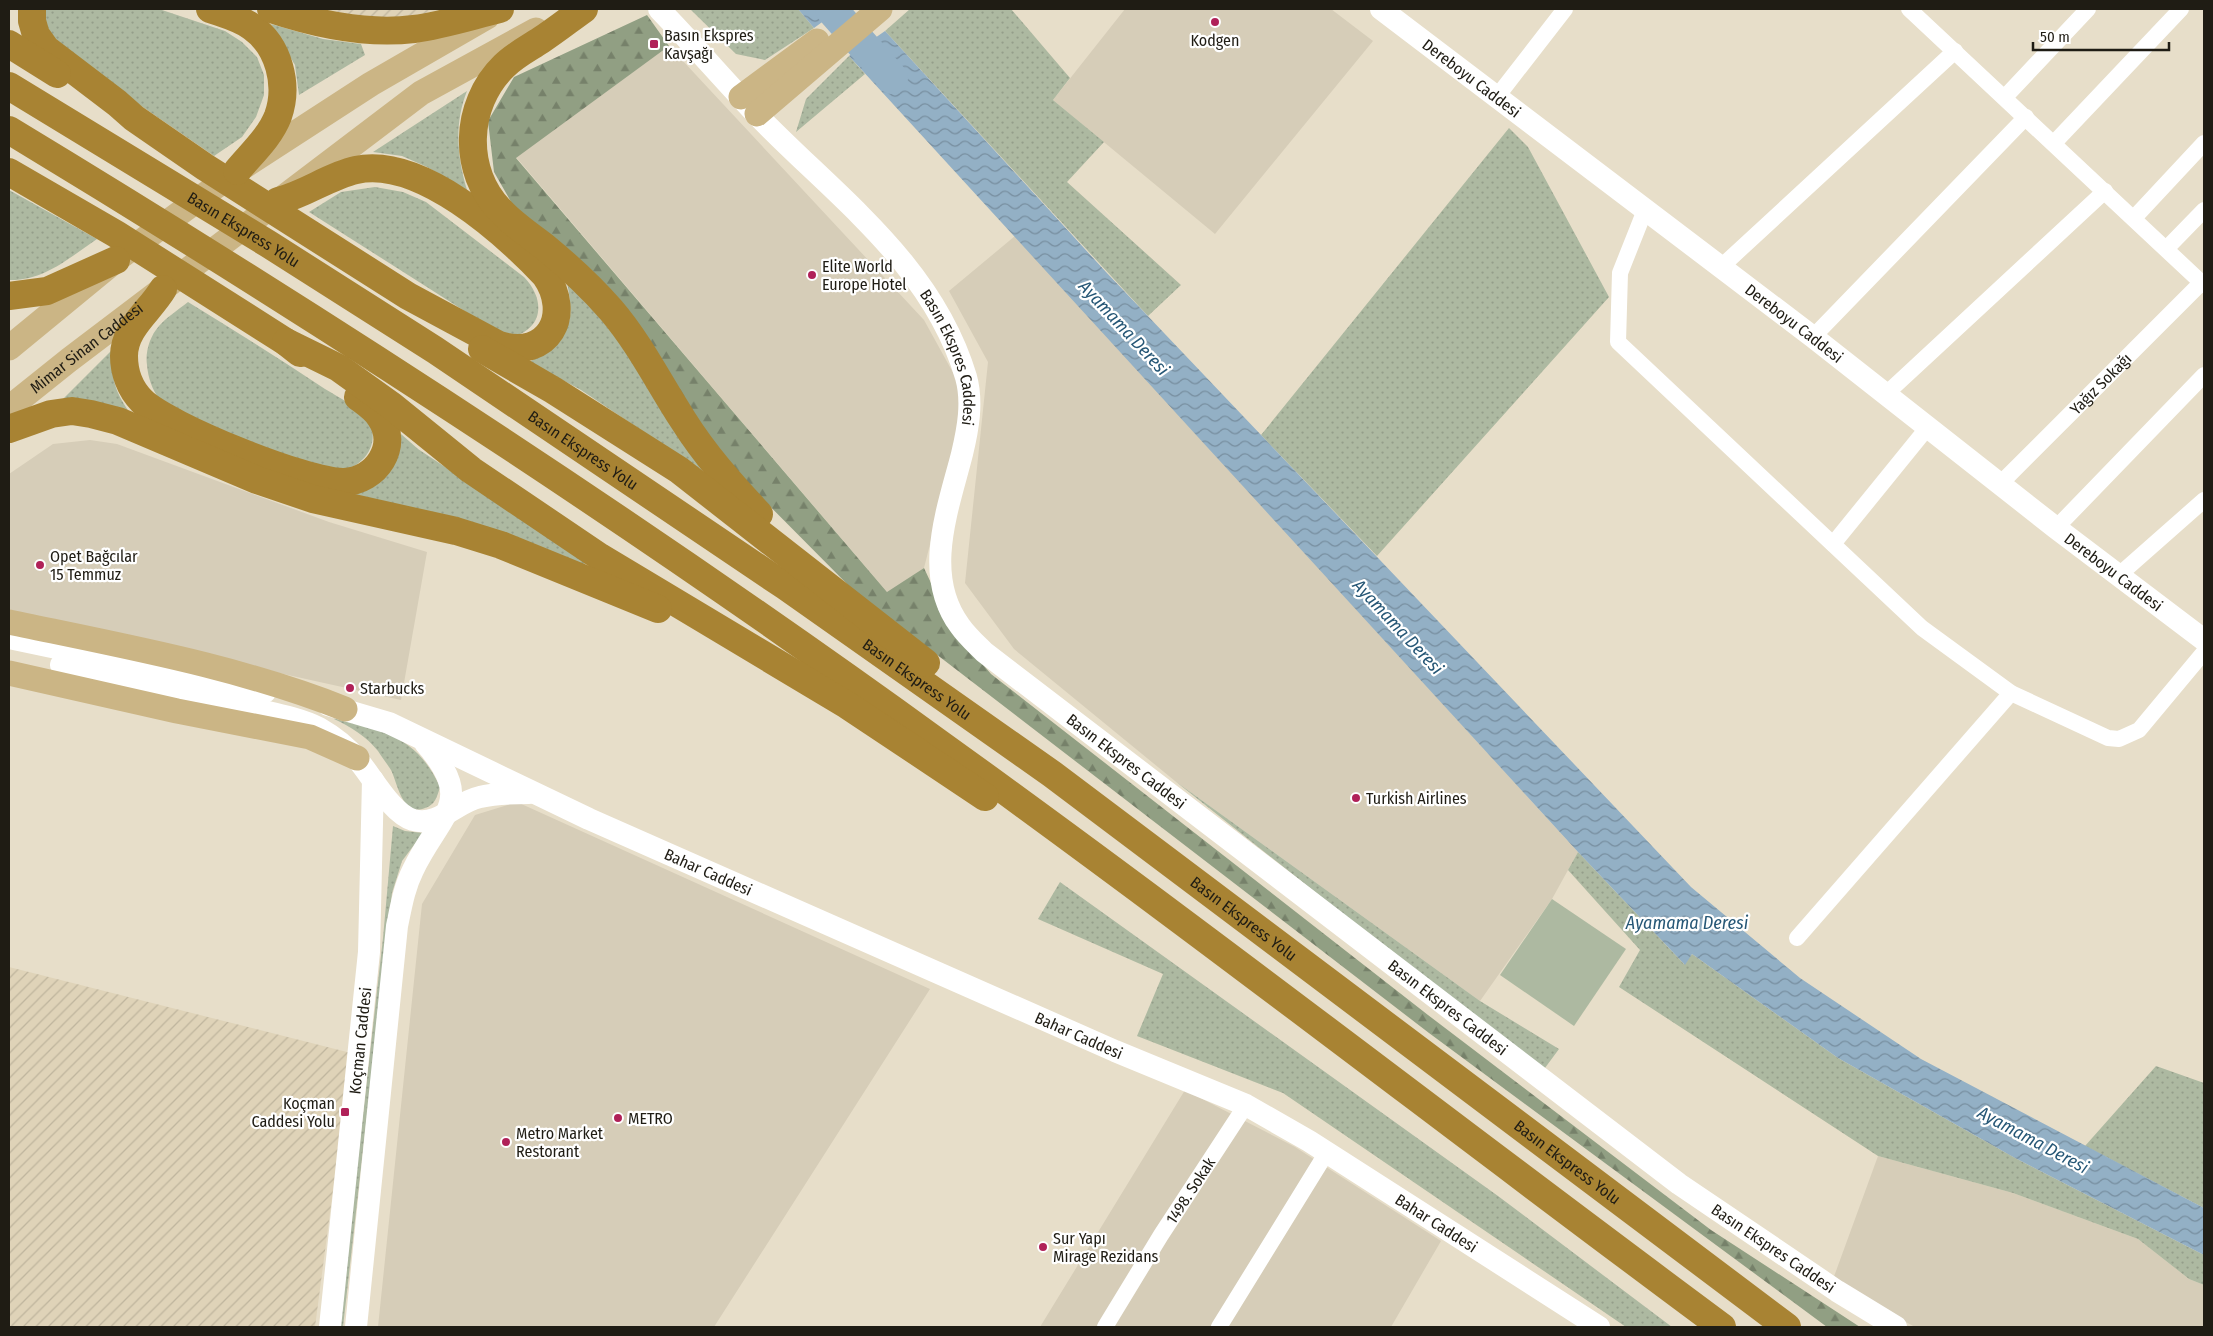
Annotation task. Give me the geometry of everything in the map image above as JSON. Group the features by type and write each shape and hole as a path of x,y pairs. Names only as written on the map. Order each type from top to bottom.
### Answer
{"highway":[{"path":"32,9 32,21 36,35 46,49 134,118 205,167 408,296 499,345 517,349 530,347 542,340 552,330 558,315 558,302 553,286 532,262 473,212 423,180 388,170 357,170 340,175 297,196 278,201"},
{"path":"210,9 252,27 266,40 278,58 282,83 278,116 268,134 237,171"},
{"path":"271,9 332,26 382,31 413,29 501,9"},
{"path":"584,9 504,66 487,87 473,128 472,147 478,177 486,193 503,213 554,255 610,309 646,357 682,420 720,473 826,586"},
{"path":"9,44 111,108 134,118"},
{"name":"Basın Ekspress Yolu","path":"9,86 270,245 507,398 785,586 1052,774 1787,1327"},
{"path":"9,130 307,315 608,513 886,705 1074,841 1722,1327"},
{"path":"9,172 116,234 286,342 348,389 381,418 386,430 387,442 383,459 374,472 360,480 344,482 307,475 193,431 150,408 140,399 130,384 124,356 126,341 132,329 153,305 163,289"},
{"path":"9,296 47,291 116,260"},
{"path":"408,296 457,334 553,390 679,470 885,633 1003,718 1023,736 1052,774"},
{"path":"286,342 338,368 392,406 471,470 600,557 748,648 847,705 989,800 1026,822 1074,841"},
{"path":"9,429 51,414 72,411 91,414 118,422 257,480 314,499 456,531 501,545 748,648"}],"main road":[{"path":"9,348 116,260 237,171 371,84 501,9"},
{"name":"Mimar Sinan Caddesi","path":"9,408 421,93 539,28 584,9"},
{"name":"Basın Ekspres Caddesi","path":"659,9 749,106 875,229 919,281 945,327 966,377 969,403 968,428 941,535 942,584 947,601 960,626 984,652 1679,1184 1837,1291 1896,1327"},
{"path":"749,106 858,9"},
{"path":"780,80 880,9"},
{"name":"Dereboyu Caddesi","path":"1394,13 1496,98 1813,337 2056,528 2204,640"},
{"path":"9,622 232,670 299,691 345,709 389,723 424,742 442,762 450,780 452,793 446,814"},
{"path":"9,638 345,709"},
{"path":"9,653 193,693 294,719 318,728 339,742 357,758 373,780 404,815 413,820 435,820 460,804 478,797 504,793 532,792"},
{"path":"9,673 176,711 310,738 357,758"},
{"name":"Bahar Caddesi","path":"424,742 453,753 532,792 1115,1051 1246,1106 1327,1152 1599,1327"},
{"name":"Koçman Caddesi","path":"330,1327 370,952 373,780"},
{"name":"Koçman Caddesi","path":"356,1327 397,926 404,895 413,870 446,814"}],"street":[{"path":"1496,98 1565,9"},
{"path":"1909,9 2203,283"},
{"path":"2004,97 2088,9"},
{"path":"2054,143 2180,9"},
{"path":"1721,267 1955,51"},
{"path":"1813,337 2026,117"},
{"path":"2134,218 2204,143"},
{"path":"1886,394 2106,191"},
{"path":"1645,210 1620,273 1618,342 1922,628 2011,693 2108,738 2119,738 2139,730 2204,652"},
{"path":"2167,248 2204,210"},
{"name":"Yağız Sokağı","path":"2000,484 2203,283"},
{"path":"2056,528 2204,375"},
{"path":"1833,544 1928,427"},
{"path":"2119,575 2204,500"},
{"path":"1797,938 2011,693"},
{"name":"1498. Sokak","path":"1105,1327 1161,1235 1246,1106"},
{"path":"1219,1327 1327,1152"}],"shaded area":[{"path":"319,9 450,9 407,21 334,14"},
{"path":"1125,9 1331,9 1373,41 1215,234 1053,100"},
{"path":"669,46 924,320 967,398 924,568 888,593 516,157"},
{"path":"1015,236 1578,852 1552,899 1480,1001 1175,781 1014,649 965,583 988,362 949,291"},
{"path":"90,440 117,444 329,522 427,552 401,700 9,613 9,474 53,444"},
{"path":"517,802 930,989 714,1327 378,1327 422,904 475,815"},
{"path":"9,967 351,1053 315,1327 9,1327"},
{"path":"1185,1090 1295,1147 1441,1241 1391,1327 1040,1327"},
{"path":"1878,1156 2013,1193 2138,1239 2189,1279 2204,1285 2204,1327 1915,1327 1832,1282"}],"green space":[{"path":"46,9 159,9 225,31 242,42 257,57 264,75 264,95 256,117 242,137 214,156 57,48 43,20"},
{"path":"690,9 798,9 814,28 765,60 736,54"},
{"path":"910,9 1011,9 1070,78 1053,100 1104,142 1067,182 1181,285 1148,316 885,31"},
{"path":"647,15 669,46 516,158 887,592 924,568 952,628 991,674 1428,1015 1711,1230 1860,1327 1827,1327 1429,1033 854,591 726,462 514,207 494,172 488,121 514,77"},
{"path":"271,24 323,39 361,44 365,55 299,95 295,65"},
{"path":"849,56 865,74 796,132 806,99"},
{"path":"467,91 460,116 458,140 467,190 427,167 402,156 373,152"},
{"path":"1509,128 1528,147 1609,297 1377,556 1261,435"},
{"path":"375,187 403,192 426,202 524,277 536,296 538,305 538,314 528,329 519,335 507,338 309,212 341,192"},
{"path":"9,190 97,239 56,267 34,277 9,280"},
{"path":"567,282 606,325 641,371 705,467 702,471 581,390 529,362 551,346 568,324 570,297"},
{"path":"188,302 364,415 372,429 373,437 368,453 362,460 347,469 338,471 316,469 188,416 160,400 148,374 147,355 149,344 159,326"},
{"path":"114,348 113,369 115,385 134,419 61,401"},
{"path":"401,434 418,449 587,561 584,565 349,497 371,487 386,475 396,458"},
{"path":"335,718 384,732 410,747 431,770 440,787 433,803 428,807 417,810 406,804 391,770 378,751 363,736"},
{"path":"1175,781 1480,1001 1559,1049 1542,1072"},
{"path":"393,826 405,831 423,833 402,861 392,893 343,1327 339,1327 383,938"},
{"path":"1578,852 1684,964 1692,954 1838,1058 2015,1158 2204,1255 2204,1285 2189,1279 2138,1239 2013,1193 1878,1156 1619,987 1640,950 1568,870"},
{"path":"1060,882 1498,1196 1672,1327 1626,1327 1283,1093 1137,1036 1163,974 1038,919"},
{"path":"1552,899 1626,949 1574,1026 1500,975"},
{"path":"2156,1066 2204,1083 2204,1208 2085,1146"}],"water":[{"path":"798,9 840,9 814,28"},
{"name":"Ayamama Deresi","path":"885,31 1106,272 1691,887 1800,978 1921,1059 2204,1208 2204,1255 2015,1158 1838,1058 1692,954 1685,965 1578,852 849,56"}],"waterway":[{"name":"Ayamama Deresi","path":"831,9 892,78"}],"place":[{"name":"Kodgen","path":"1215,22"},
{"name":"Basın Ekspres Kavşağı","path":"654,44"},
{"name":"Elite World Europe Hotel","path":"812,275"},
{"name":"Opet Bağcılar 15 Temmuz","path":"40,565"},
{"name":"Starbucks","path":"350,688"},
{"name":"Turkish Airlines","path":"1356,798"},
{"name":"Koçman Caddesi Yolu","path":"345,1112"},
{"name":"METRO","path":"618,1118"},
{"name":"Metro Market Restorant","path":"506,1142"},
{"name":"Sur Yapı Mirage Rezidans","path":"1043,1247"}]}
